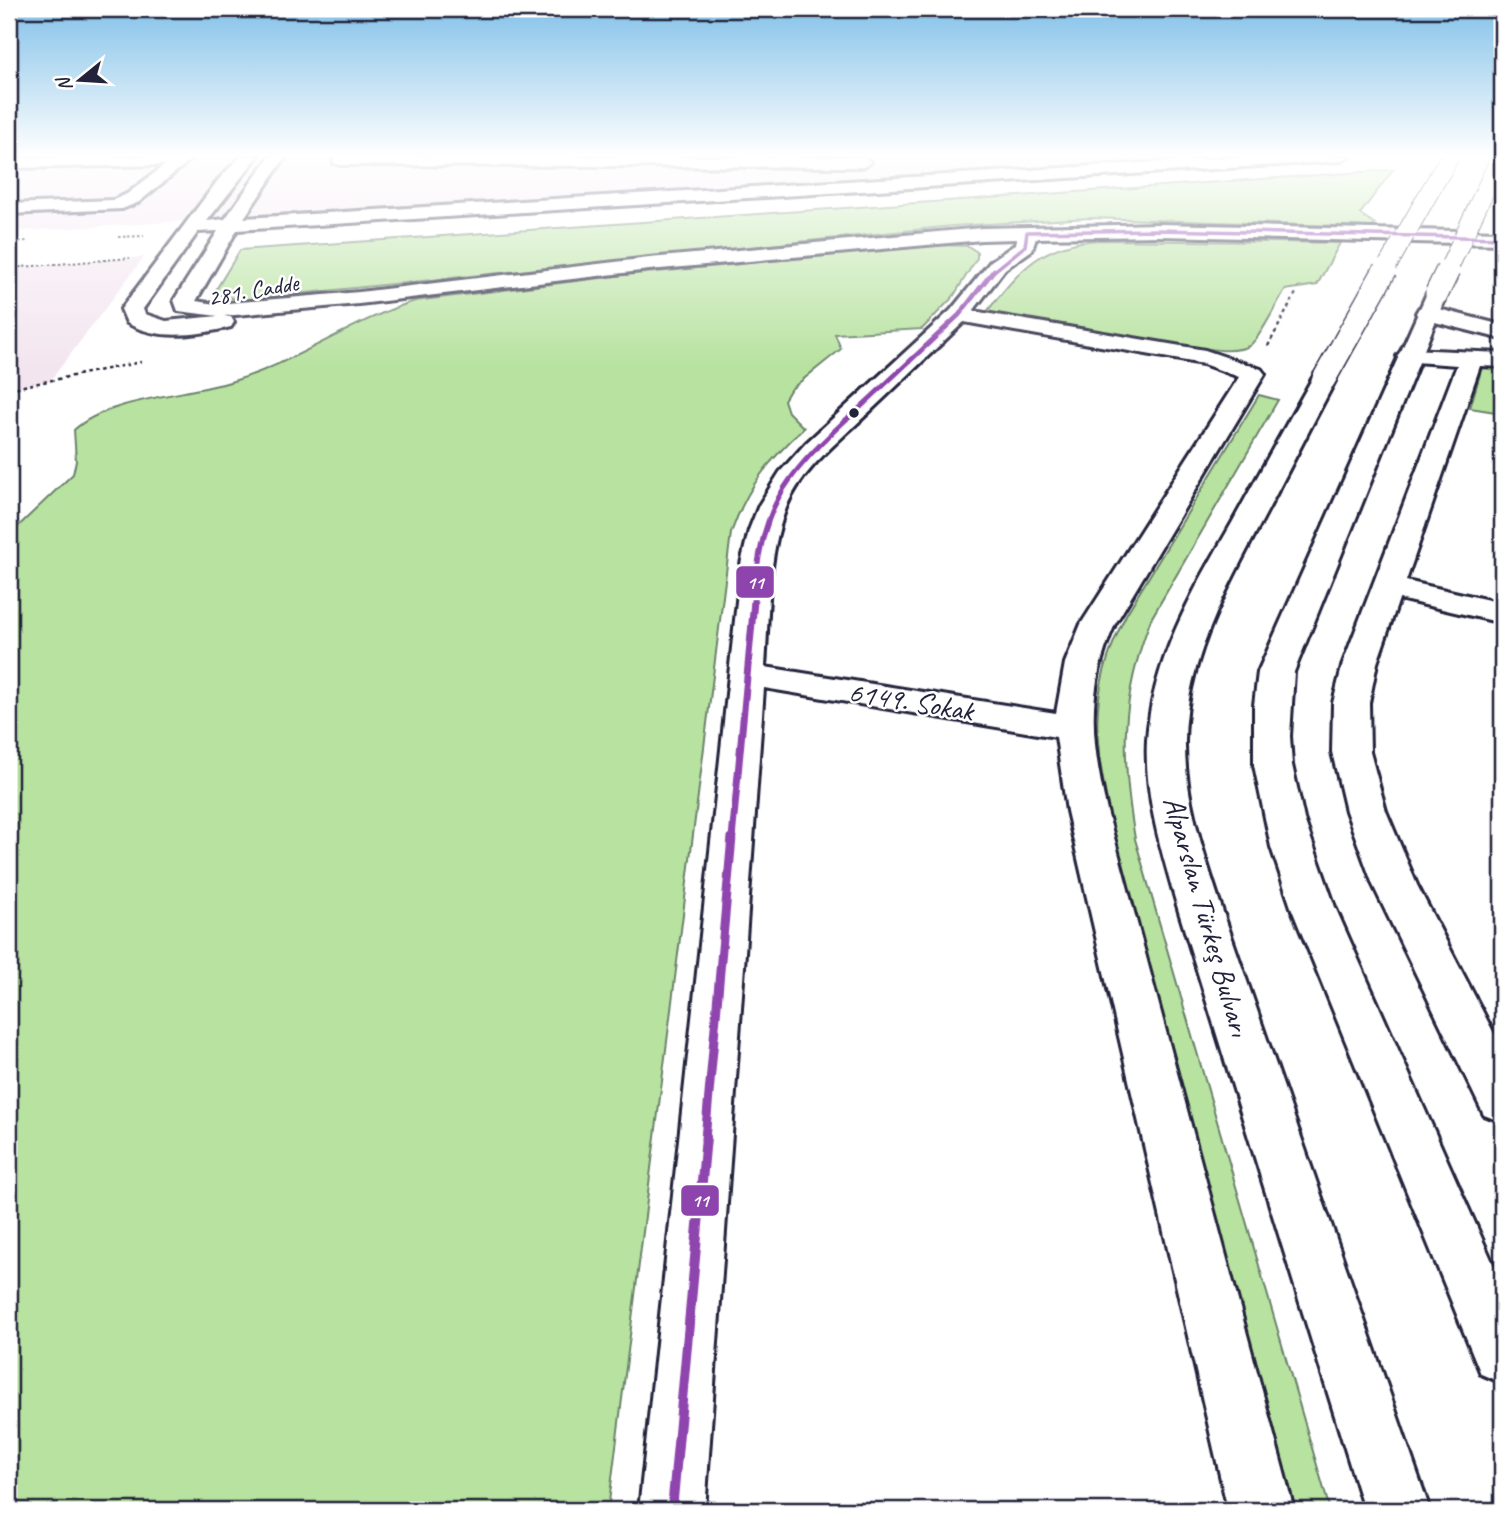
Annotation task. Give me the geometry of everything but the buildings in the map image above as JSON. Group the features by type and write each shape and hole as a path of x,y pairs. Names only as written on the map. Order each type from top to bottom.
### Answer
{"main road":[{"name":"281. Cadde","path":"192,227 134,304 133,314 141,322 156,327 187,327 359,298"},
{"name":"281. Cadde","path":"232,227 185,300 186,306 196,310 230,309 359,298"},
{"name":"Alparslan Türkeş Bulvarı","path":"1397,1510 1186,864 1170,791 1166,740 1172,696 1184,646 1213,585 1410,227"},
{"path":"1468,227 1409,356 1276,672 1270,709 1270,750 1283,817 1312,907 1502,1353"},
{"path":"672,1510 757,564 764,530 773,505 790,478 815,449 958,315 990,250 1027,232 1160,230 1502,238"},
{"path":"359,298 635,265 990,250 1025,246 1027,232"},
{"path":"1432,303 1502,332"},
{"path":"958,315 1205,357 1253,374 1106,607 1085,653 1076,685 1074,728 1077,762 1087,811 1261,1510"},
{"path":"1409,356 1487,359 1388,587 1360,663 1351,703 1351,752 1366,811 1395,886 1502,1099"},
{"path":"1388,587 1502,613"},
{"name":"6149. Sokak","path":"748,675 1074,728"}],"path":[{"path":"9,268 171,255"},
{"path":"1253,374 1297,291"},
{"path":"9,389 141,362"}],"shaded area":[{"path":"9,227 91,227 9,232"},
{"path":"144,257 50,381 9,389 9,268"}],"green space":[{"path":"573,227 944,227 239,300 214,293 240,250"},
{"path":"1079,242 1340,243 1317,285 1285,290 1258,336 1242,349 1207,349 985,314 1021,272 1046,253"},
{"path":"938,245 968,246 977,252 977,258 953,297 922,329 835,334 841,349 790,390 784,400 788,412 804,428 760,475 744,502 731,533 608,1510 9,1510 9,535 73,474 76,461 74,430 106,411 148,399 212,387 254,374 368,319 415,301 625,275"},
{"path":"1483,364 1502,366 1502,413 1470,408"},
{"path":"1259,395 1278,400 1151,619 1141,648 1133,675 1126,728 1127,780 1135,839 1330,1510 1296,1510 1115,840 1103,778 1097,725 1104,672 1127,613"}],"transit line":[{"name":"11","path":"672,1510 757,564 764,530 773,505 790,478 815,449 959,315 998,265 1025,246 1027,232 1159,230 1502,238"}]}
